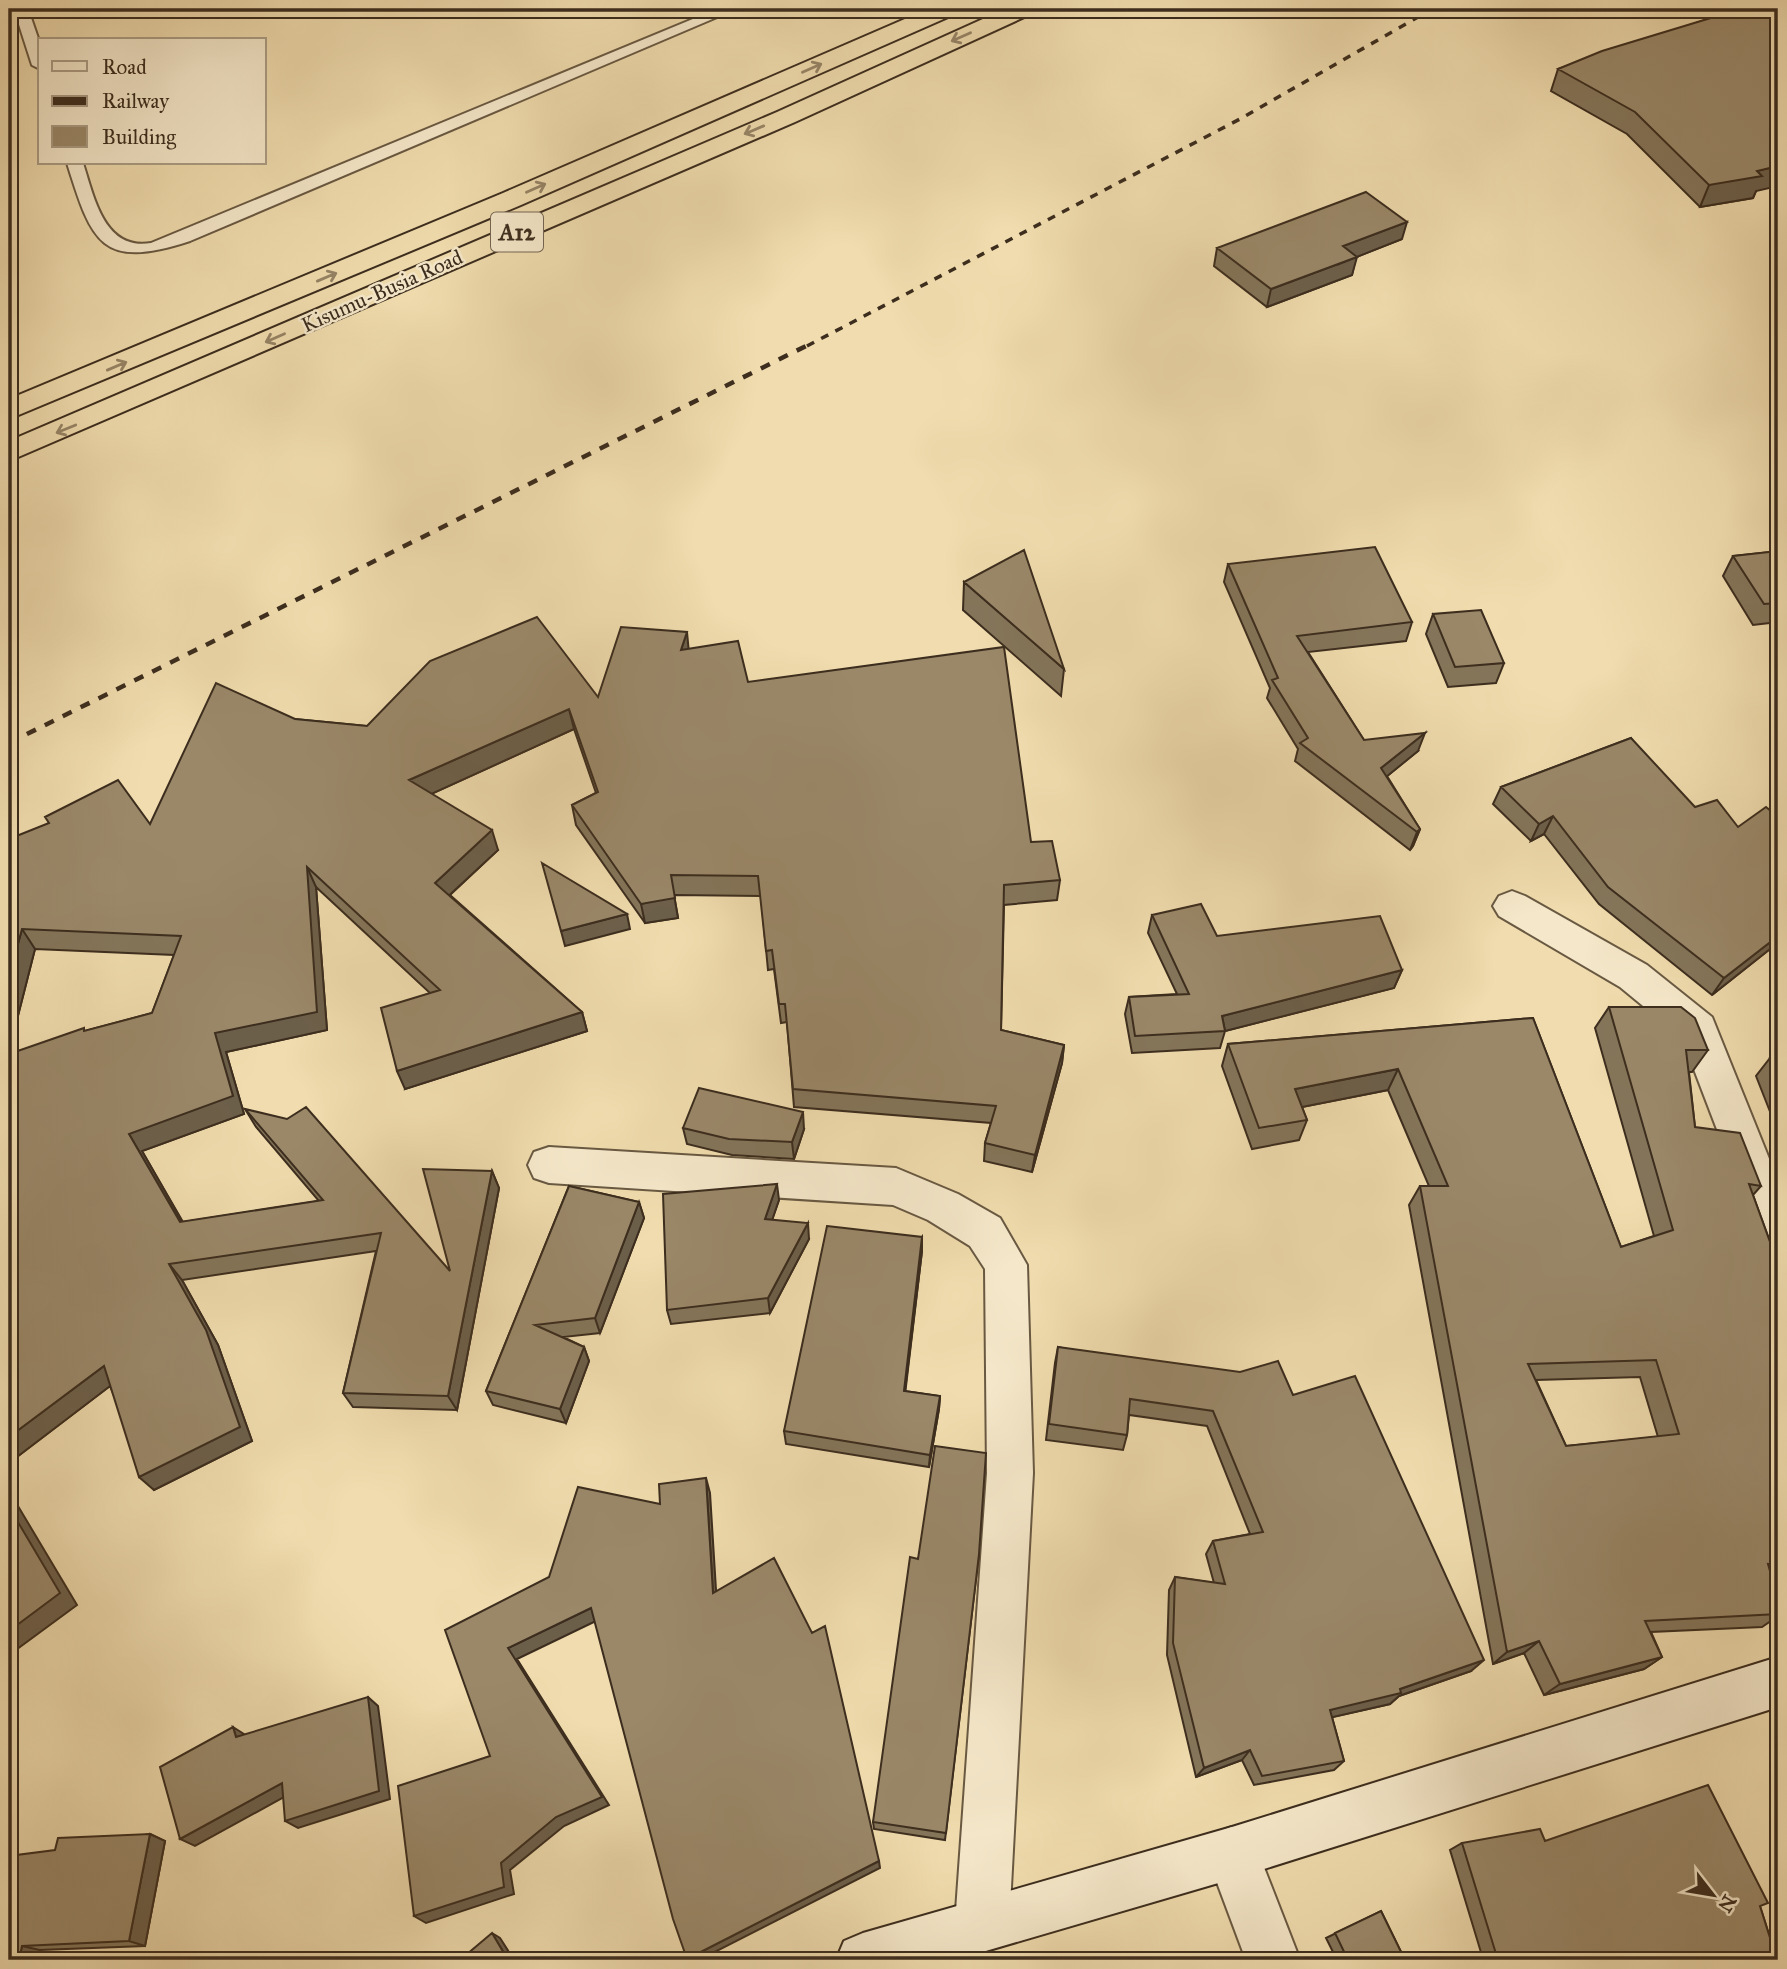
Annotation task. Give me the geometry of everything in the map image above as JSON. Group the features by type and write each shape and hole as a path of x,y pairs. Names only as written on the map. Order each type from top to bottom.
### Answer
{"highway":[{"name":"Kisumu-Busia Road","path":"9,410 512,199 947,9"},
{"name":"Kisumu-Busia Road","path":"9,452 786,117 1023,9"}],"street":[{"path":"1512,906 1630,973 1673,1002 1698,1029 1778,1234"},
{"path":"549,1165 896,1186 943,1207 985,1232 1006,1265 1010,1473 982,1925"},
{"path":"863,1960 1232,1853 1778,1682"},
{"path":"1232,1853 1273,1960"}],"lane":[{"path":"21,9 38,59"},
{"path":"75,164 96,225 108,241 138,250 184,237 729,9"}],"building":[{"path":"1733,9 1778,9 1778,166 1757,171 1762,176 1709,185 1635,112 1558,69 1602,51 1737,10"},
{"path":"1366,192 1407,222 1343,246 1357,257 1271,289 1217,248"},
{"path":"1375,547 1412,622 1297,636 1364,740 1425,733 1381,768 1420,829 1417,832 1300,743 1308,738 1272,680 1278,678 1228,564"},
{"path":"1024,550 1064,669 964,582"},
{"path":"1778,551 1778,603 1764,604 1733,556"},
{"path":"1481,610 1504,663 1455,667 1433,614"},
{"path":"537,617 598,697 621,627 687,632 681,650 738,641 748,682 1004,647 1031,842 1052,841 1060,880 1004,885 1001,1030 1064,1045 1035,1155 985,1143 996,1106 793,1089 785,1004 779,1004 772,950 766,951 758,876 671,875 675,898 641,904 572,805 598,792 569,709 409,780 492,830 435,883 582,1012 397,1071 381,1008 440,990 307,867 317,1012 215,1033 233,1096 129,1134 180,1222 323,1200 245,1109 287,1119 306,1107 450,1271 423,1169 492,1171 448,1396 343,1393 381,1233 169,1264 206,1330 240,1427 139,1477 104,1366 9,1437 9,1054 84,1028 84,1031 152,1013 181,936 22,929 9,977 9,839 49,823 45,817 118,780 150,824 216,683 295,719 367,726 430,661"},
{"path":"1631,738 1695,807 1717,800 1738,827 1766,807 1778,817 1778,936 1724,978 1608,887 1553,816 1539,824 1501,787"},
{"path":"542,863 627,914 561,931"},
{"path":"1201,904 1217,936 1380,916 1402,970 1222,1016 1225,1031 1135,1036 1129,997 1189,994 1152,915"},
{"path":"1609,1007 1681,1007 1695,1018 1708,1050 1686,1050 1695,1127 1740,1133 1761,1186 1749,1184 1778,1264 1778,1565 1768,1564 1778,1600 1778,1614 1645,1621 1662,1657 1560,1684 1539,1641 1507,1652 1420,1186 1448,1186 1398,1069 1295,1089 1307,1120 1259,1128 1228,1044 1533,1018 1621,1247 1673,1230","holes":["1656,1360 1679,1434 1566,1446 1528,1364"]},
{"path":"1770,1058 1778,1058 1778,1079"},
{"path":"699,1088 803,1112 792,1142 729,1139 683,1128"},
{"path":"777,1184 765,1219 808,1223 768,1298 667,1310 663,1194"},
{"path":"569,1186 639,1202 595,1318 535,1325 584,1347 560,1409 486,1391"},
{"path":"827,1226 922,1237 904,1391 940,1396 930,1455 784,1431"},
{"path":"1058,1347 1240,1372 1278,1361 1293,1395 1355,1376 1484,1660 1400,1689 1401,1693 1330,1710 1344,1761 1262,1776 1250,1750 1204,1768 1173,1643 1175,1577 1225,1584 1213,1541 1263,1532 1213,1411 1130,1399 1127,1435 1049,1424"},
{"path":"935,1446 986,1453 979,1554 946,1833 873,1822 910,1557 918,1559"},
{"path":"706,1478 713,1593 774,1558 812,1633 825,1626 879,1861 687,1959 673,1919 591,1608 508,1648 602,1797 556,1817 501,1863 504,1887 414,1916 398,1786 490,1756 445,1630 549,1577 578,1487 660,1504 659,1484"},
{"path":"9,1507 60,1593 9,1631"},
{"path":"368,1697 379,1791 285,1821 282,1783 180,1839 160,1767 233,1727 236,1737"},
{"path":"1708,1785 1768,1903 1760,1906 1777,1960 1482,1960 1490,1956 1497,1957 1462,1843 1540,1829 1545,1841"},
{"path":"150,1834 129,1941 22,1946 19,1960 9,1960 9,1856 55,1850 58,1838"},
{"path":"1381,1911 1405,1960 1348,1960 1335,1933"},
{"path":"492,1933 508,1960 460,1960"}],"railway":[{"path":"807,346 1240,119 1432,9"},
{"path":"9,743 810,344"}]}
